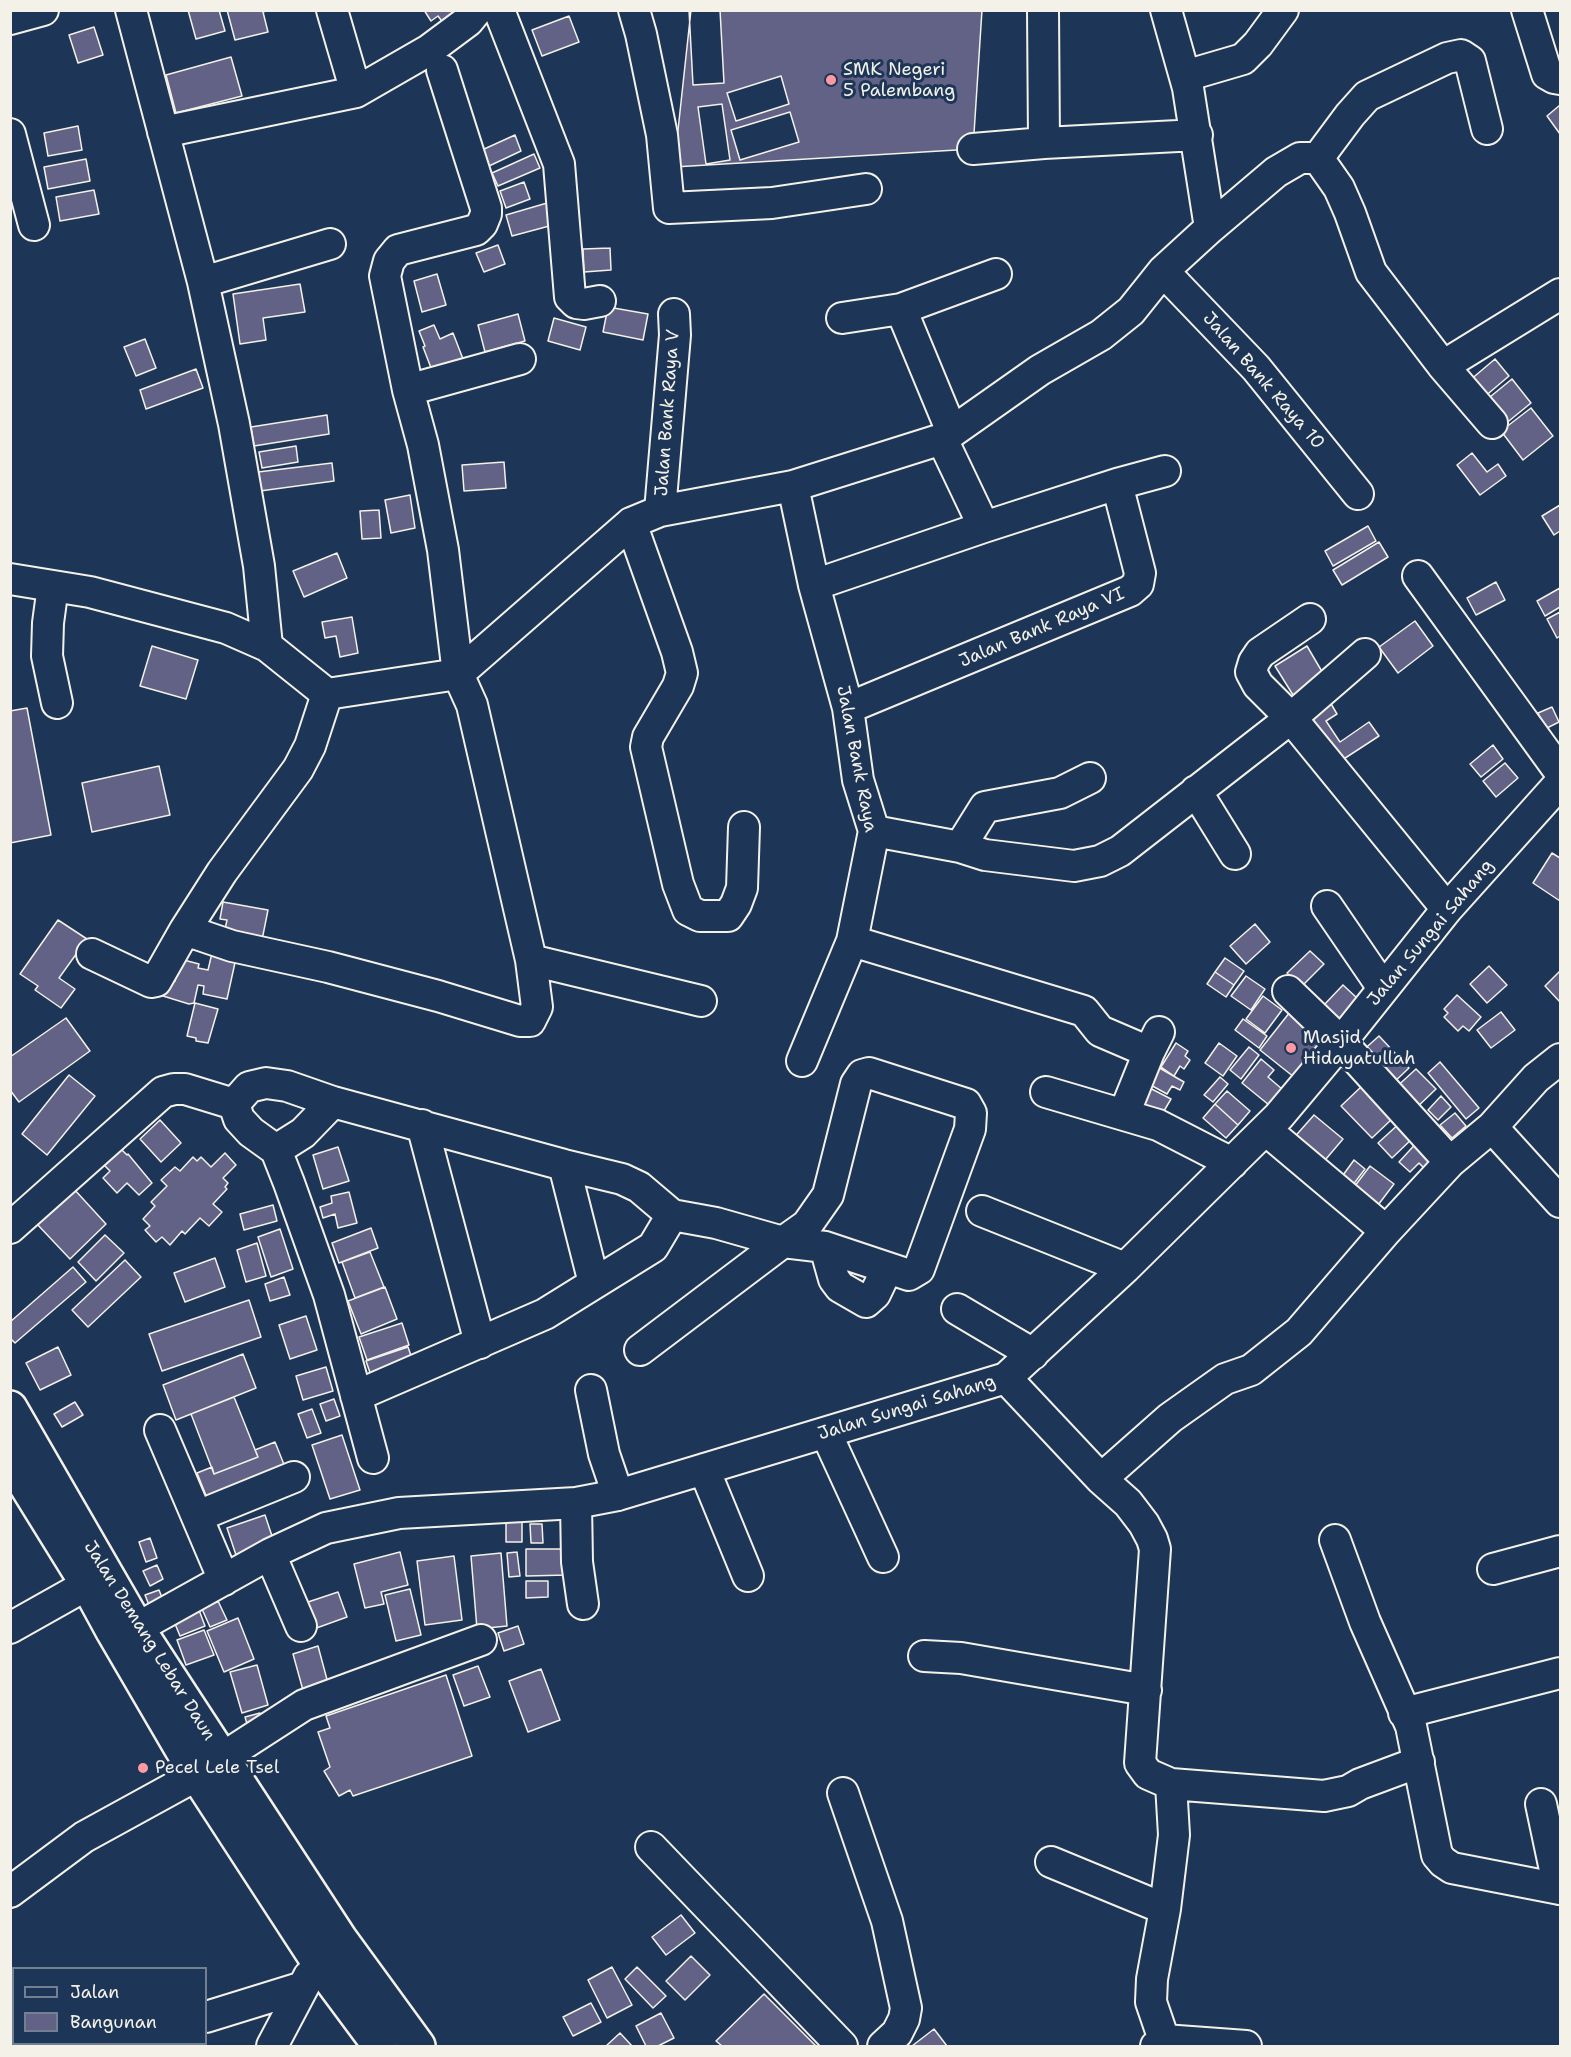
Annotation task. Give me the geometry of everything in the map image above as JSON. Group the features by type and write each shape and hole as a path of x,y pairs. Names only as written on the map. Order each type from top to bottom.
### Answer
{"highway":[{"name":"Jalan Demang Lebar Daun","path":"10,1408 97,1579 113,1631 210,1766"},
{"name":"Jalan Demang Lebar Daun","path":"10,1460 97,1579 137,1628 210,1766 320,1962 380,2046"},
{"name":"Jalan Demang Lebar Daun","path":"320,1962 418,2046"}],"street":[{"path":"131,10 202,282 236,435 259,566 267,646"},
{"path":"332,10 356,92"},
{"path":"163,132 356,92 429,50 468,21 477,10"},
{"path":"499,10 559,164 570,297 576,303 600,301"},
{"path":"634,10 662,135 669,208 772,203 866,189"},
{"path":"1043,10 1044,143"},
{"path":"1166,10 1185,76 1197,135 1210,228"},
{"path":"1185,76 1243,59 1258,44 1283,10"},
{"path":"1527,10 1547,74 1560,79"},
{"path":"10,19 43,11"},
{"path":"1318,158 1367,96 1447,58 1461,55 1470,61 1487,129"},
{"path":"185,930 232,946 339,970 438,996 520,1021 530,1022 537,1007 531,960 472,705 458,674 443,550 423,445 408,390 386,283 389,261 398,249 476,230 482,224 486,214 442,70"},
{"path":"10,134 34,225"},
{"path":"973,149 1197,135"},
{"path":"10,579 90,592 226,628 267,646 327,694 458,674 631,522 660,511 794,486 947,435 1040,370 1101,335 1131,311 1163,271 1276,172 1300,158 1318,158"},
{"path":"1318,158 1342,197 1371,272 1443,366 1492,423"},
{"path":"202,282 330,244"},
{"name":"Jalan Bank Raya 10","path":"1163,271 1256,368 1359,494"},
{"path":"842,318 901,309 996,274"},
{"path":"1443,366 1558,301"},
{"path":"901,309 947,435 984,527"},
{"name":"Jalan Bank Raya V","path":"660,511 675,334 674,315"},
{"path":"408,390 520,359"},
{"path":"814,585 984,527 1165,471"},
{"name":"Jalan Bank Raya VI","path":"848,708 1130,591 1138,584 1140,573 1117,484"},
{"name":"Jalan Bank Raya","path":"794,486 814,585 848,708 858,780 874,831 852,941 802,1061"},
{"path":"631,522 677,652 682,674 678,686 648,737 646,747 678,884 688,910 700,916 728,916 742,888 744,827"},
{"path":"1418,576 1560,772"},
{"path":"53,586 48,623 48,657 57,703"},
{"path":"1310,619 1260,653 1251,672 1258,685 1291,718 1447,909"},
{"path":"874,831 960,847 985,855 1074,866 1100,861 1120,851 1291,718 1365,654"},
{"path":"92,954 152,982 156,981 185,930 236,854 298,769 310,746 327,694"},
{"path":"960,847 985,807 1060,793 1090,778"},
{"name":"Jalan Sungai Sahang","path":"137,1628 270,1554 326,1528 399,1513 576,1503 618,1495 1006,1378 1125,1268 1266,1130 1341,1042 1447,909 1560,783"},
{"path":"1196,791 1235,854"},
{"path":"1327,906 1383,988"},
{"path":"852,941 1084,1011 1100,1030 1154,1042 1124,1114"},
{"path":"531,960 701,1001"},
{"path":"1288,991 1341,1042 1450,1162"},
{"path":"1101,1479 1170,1418 1225,1379 1251,1370 1299,1332 1386,1231 1450,1162 1492,1127 1536,1078 1560,1059"},
{"path":"234,1104 249,1087 266,1083 287,1086 333,1102 622,1179 639,1187 672,1215 716,1223 783,1242 825,1247 909,1275 919,1269 970,1129 971,1113 966,1104 869,1073 862,1075 856,1084 828,1195 807,1226 783,1242 640,1350"},
{"path":"10,1228 163,1092 185,1089 234,1104"},
{"path":"1046,1092 1158,1125 1232,1163"},
{"path":"276,1150 303,1133 333,1102"},
{"path":"234,1104 239,1119 250,1132 276,1150 329,1295 373,1458"},
{"path":"422,1125 480,1343"},
{"path":"1492,1127 1560,1202"},
{"path":"1266,1130 1386,1231"},
{"path":"564,1165 594,1283"},
{"path":"982,1212 1125,1268"},
{"path":"356,1396 545,1314 653,1246 672,1215"},
{"path":"957,1310 1033,1354"},
{"path":"1006,1378 1101,1479 1128,1503 1152,1539 1155,1549 1140,1763 1148,1774 1171,1784 1324,1796 1348,1791 1360,1784 1419,1762"},
{"path":"591,1390 604,1454 618,1495"},
{"path":"160,1430 224,1580"},
{"path":"826,1433 883,1557"},
{"path":"704,1469 748,1576"},
{"path":"198,1516 294,1477"},
{"path":"576,1503 578,1562 583,1604"},
{"path":"1335,1540 1365,1622 1411,1726 1437,1855 1452,1868 1560,1889 1541,1804"},
{"path":"1493,1569 1560,1551"},
{"path":"270,1554 301,1626"},
{"path":"10,1628 97,1579"},
{"path":"10,1892 84,1838 210,1766 304,1705 481,1640"},
{"path":"924,1656 962,1658 1146,1690"},
{"path":"1404,1713 1560,1673"},
{"path":"1171,1784 1174,1835 1165,1909 1152,1979 1151,2002 1169,2043 1246,2046"},
{"path":"843,1793 886,1921 906,2008 904,2019 897,2033 882,2046"},
{"path":"651,1847 842,2046"},
{"path":"1051,1862 1165,1909"},
{"path":"207,2017 320,1962"},
{"path":"272,2046 320,1962"}],"building":[{"path":"188,10 219,10 225,31 196,39"},
{"path":"227,10 269,10 263,12 268,32 235,40"},
{"path":"424,10 457,10 459,14 444,24 438,16 431,21"},
{"path":"689,10 720,10 724,83 693,85"},
{"name":"SMK Negeri 5 Palembang","path":"691,10 982,10 973,149 674,167"},
{"path":"569,16 579,42 542,56 532,30"},
{"path":"94,27 103,55 78,63 69,35"},
{"path":"231,57 242,96 176,113 166,75"},
{"path":"781,76 789,104 736,121 727,93"},
{"path":"722,104 730,160 706,164 698,107"},
{"path":"1560,105 1560,134 1547,116"},
{"path":"790,112 799,142 740,160 731,130"},
{"path":"78,126 82,150 48,156 44,133"},
{"path":"515,135 521,151 489,166 482,150"},
{"path":"534,154 540,168 498,186 492,173"},
{"path":"86,159 90,181 48,189 44,167"},
{"path":"524,182 530,199 506,208 500,191"},
{"path":"94,190 99,214 60,221 56,197"},
{"path":"547,203 553,225 512,236 506,215"},
{"path":"498,245 505,264 484,272 476,253"},
{"path":"610,248 611,270 584,272 583,249"},
{"path":"437,274 446,305 422,312 414,281"},
{"path":"300,284 305,312 263,318 266,340 240,344 233,294"},
{"path":"608,307 648,314 643,340 603,332"},
{"path":"518,314 525,341 485,352 478,325"},
{"path":"554,318 586,327 580,350 548,341"},
{"path":"434,325 440,339 453,333 463,359 433,373 419,331"},
{"path":"145,339 156,368 136,376 124,347"},
{"path":"1495,359 1509,376 1483,398 1469,381"},
{"path":"196,369 203,388 146,409 140,390"},
{"path":"1512,379 1531,403 1504,425 1485,401"},
{"path":"1531,408 1553,436 1523,460 1501,431"},
{"path":"327,415 329,434 254,446 251,427"},
{"path":"296,446 298,462 262,468 259,452"},
{"path":"1472,453 1487,472 1498,464 1506,476 1480,495 1457,465"},
{"path":"504,462 506,488 464,491 462,465"},
{"path":"332,463 334,481 260,491 258,472"},
{"path":"410,495 415,528 391,533 385,500"},
{"path":"1560,505 1560,531 1554,535 1542,516"},
{"path":"379,510 381,538 362,539 360,511"},
{"path":"1368,526 1376,541 1333,566 1325,551"},
{"path":"1379,542 1388,557 1342,585 1333,570"},
{"path":"337,553 347,578 304,597 293,571"},
{"path":"1496,582 1505,600 1476,615 1467,598"},
{"path":"1560,588 1560,607 1545,616 1537,601"},
{"path":"1560,612 1560,636 1557,638 1547,619"},
{"path":"352,617 358,653 340,657 336,636 325,638 322,622"},
{"path":"1415,621 1433,646 1398,673 1379,647"},
{"path":"152,646 198,660 186,699 140,686"},
{"path":"1307,646 1324,675 1293,695 1275,666"},
{"path":"1330,702 1337,714 1326,721 1340,742 1369,722 1379,736 1336,764 1306,718"},
{"path":"1552,707 1559,722 1545,729 1538,713"},
{"path":"27,708 51,835 10,843 10,711"},
{"path":"1493,745 1503,759 1481,777 1470,764"},
{"path":"1505,763 1518,778 1496,797 1483,781"},
{"path":"159,766 170,815 92,832 82,783"},
{"path":"1552,853 1560,858 1560,901 1533,883"},
{"path":"223,902 268,910 261,945 223,938 227,920 220,919"},
{"path":"58,920 87,939 59,978 75,989 61,1008 35,990 38,986 20,974"},
{"path":"1255,924 1270,942 1246,964 1230,946"},
{"path":"1310,951 1324,964 1301,987 1287,973"},
{"path":"212,953 236,958 227,999 203,994 204,986 198,985 194,1003 189,1004 163,996 167,980 175,981 180,959 199,964 198,968 208,970"},
{"path":"1225,958 1244,971 1234,985 1215,972"},
{"path":"1489,966 1507,985 1487,1003 1470,984"},
{"path":"1560,971 1560,1002 1545,986"},
{"path":"1215,972 1234,985 1226,997 1207,984"},
{"path":"1246,976 1265,989 1251,1010 1231,996"},
{"path":"1343,985 1358,999 1338,1020 1323,1006"},
{"path":"1457,995 1481,1017 1469,1031 1463,1026 1458,1031 1444,1017 1448,1013 1444,1009"},
{"path":"1263,996 1282,1010 1265,1033 1246,1019"},
{"path":"195,1003 218,1009 208,1043 196,1041 196,1038 187,1036"},
{"path":"1290,1012 1329,1043 1299,1081 1260,1050"},
{"path":"1501,1012 1515,1030 1491,1048 1477,1030"},
{"path":"66,1018 90,1051 19,1102 10,1090 10,1057"},
{"path":"1243,1019 1267,1036 1259,1048 1235,1030"},
{"path":"1379,1036 1394,1052 1383,1063 1376,1056 1369,1062 1360,1053"},
{"path":"1176,1043 1188,1051 1185,1056 1190,1060 1184,1069 1180,1066 1174,1076 1161,1067"},
{"path":"1219,1043 1237,1056 1223,1076 1205,1063"},
{"path":"1249,1047 1259,1055 1241,1079 1230,1070"},
{"path":"1394,1052 1409,1068 1391,1085 1369,1062 1376,1056 1383,1063"},
{"path":"1261,1059 1274,1070 1268,1077 1282,1089 1269,1105 1242,1083"},
{"path":"1440,1062 1479,1108 1466,1119 1428,1073"},
{"path":"1156,1066 1184,1082 1180,1090 1172,1086 1167,1094 1147,1083"},
{"path":"1416,1069 1436,1089 1413,1111 1393,1090"},
{"path":"69,1075 95,1096 47,1155 22,1134"},
{"path":"1220,1077 1228,1084 1213,1102 1204,1095"},
{"path":"1144,1085 1171,1099 1161,1116 1135,1102"},
{"path":"1362,1086 1393,1118 1372,1138 1341,1106"},
{"path":"1227,1091 1250,1111 1238,1125 1215,1104"},
{"path":"1441,1096 1451,1107 1438,1120 1428,1110"},
{"path":"1215,1104 1238,1125 1226,1138 1203,1118"},
{"path":"1455,1113 1466,1126 1452,1138 1440,1125"},
{"path":"1314,1115 1343,1139 1320,1166 1291,1141"},
{"path":"160,1120 181,1143 161,1162 140,1139"},
{"path":"1402,1121 1415,1136 1392,1158 1378,1143"},
{"path":"1420,1139 1437,1155 1425,1169 1419,1163 1410,1172 1399,1162"},
{"path":"338,1147 349,1181 323,1189 313,1155"},
{"path":"120,1148 128,1154 152,1183 139,1195 127,1183 117,1193 103,1178 110,1171 104,1165"},
{"path":"225,1153 236,1165 223,1178 228,1183 225,1187 227,1189 213,1204 222,1212 209,1226 200,1218 185,1234 182,1231 170,1245 162,1237 156,1242 145,1230 150,1226 143,1219 155,1206 151,1202 167,1186 161,1180 175,1167 180,1171 193,1157 197,1161 201,1157 211,1167"},
{"path":"1354,1160 1365,1169 1349,1190 1338,1182"},
{"path":"1370,1166 1394,1184 1372,1213 1348,1195"},
{"path":"73,1188 106,1224 70,1259 36,1223"},
{"path":"349,1192 357,1223 338,1228 335,1214 323,1218 320,1207 332,1203 331,1196"},
{"path":"273,1205 277,1221 244,1230 240,1214"},
{"path":"371,1228 378,1248 339,1263 332,1243"},
{"path":"280,1229 293,1269 271,1277 258,1237"},
{"path":"105,1235 124,1253 96,1281 78,1262"},
{"path":"257,1243 266,1276 246,1282 237,1250"},
{"path":"370,1252 384,1287 355,1298 342,1262"},
{"path":"215,1258 225,1287 185,1302 174,1273"},
{"path":"125,1260 141,1277 88,1327 72,1310"},
{"path":"73,1267 86,1282 15,1343 10,1338 10,1322"},
{"path":"284,1277 290,1295 270,1301 265,1284"},
{"path":"385,1287 397,1319 361,1334 348,1301"},
{"path":"249,1300 261,1337 162,1371 149,1334"},
{"path":"306,1316 317,1350 290,1359 279,1325"},
{"path":"402,1323 409,1345 367,1360 359,1337"},
{"path":"58,1347 71,1375 40,1390 26,1363"},
{"path":"408,1347 416,1370 374,1384 366,1361"},
{"path":"243,1354 256,1388 176,1420 163,1385"},
{"path":"326,1367 333,1391 303,1400 296,1376"},
{"path":"234,1397 258,1457 214,1474 191,1414"},
{"path":"334,1399 340,1416 326,1421 320,1404"},
{"path":"75,1402 83,1415 62,1427 54,1414"},
{"path":"312,1409 321,1433 307,1438 298,1414"},
{"path":"342,1435 360,1490 330,1499 312,1445"},
{"path":"275,1442 289,1477 211,1508 197,1473 212,1467 214,1474 258,1457 255,1450"},
{"path":"265,1515 274,1542 236,1555 227,1528"},
{"path":"506,1522 522,1522 522,1542 506,1542"},
{"path":"530,1524 542,1524 543,1543 531,1543"},
{"path":"150,1538 157,1558 146,1562 139,1542"},
{"path":"526,1549 568,1549 568,1575 526,1576"},
{"path":"400,1552 408,1585 381,1592 384,1604 365,1608 354,1564"},
{"path":"517,1552 520,1576 509,1577 507,1553"},
{"path":"501,1553 507,1626 477,1629 471,1556"},
{"path":"454,1556 462,1620 425,1625 417,1561"},
{"path":"157,1565 163,1579 150,1586 143,1571"},
{"path":"526,1581 548,1581 548,1597 526,1598"},
{"path":"410,1589 421,1635 396,1641 385,1595"},
{"path":"159,1590 163,1600 149,1605 145,1595"},
{"path":"338,1592 347,1617 311,1630 302,1604"},
{"path":"218,1601 227,1620 210,1627 202,1609"},
{"path":"199,1610 205,1626 180,1636 173,1619"},
{"path":"238,1618 254,1659 224,1672 207,1631"},
{"path":"518,1626 524,1644 504,1651 498,1633"},
{"path":"204,1630 214,1655 186,1665 177,1640"},
{"path":"318,1646 329,1687 304,1694 293,1654"},
{"path":"257,1665 268,1705 242,1713 230,1672"},
{"path":"478,1666 490,1697 464,1706 453,1675"},
{"path":"541,1669 560,1720 528,1732 509,1681"},
{"path":"446,1675 472,1756 353,1796 350,1790 339,1796 324,1771 330,1767 318,1732 330,1728 326,1716"},
{"path":"260,1713 265,1727 249,1731 245,1717"},
{"path":"681,1915 695,1933 666,1955 652,1937"},
{"path":"691,1956 710,1975 685,2000 666,1981"},
{"path":"612,1967 632,2005 607,2018 588,1980"},
{"path":"637,1967 666,1996 653,2008 625,1979"},
{"path":"764,1994 816,2046 722,2046 716,2041"},
{"path":"591,2003 601,2022 573,2036 563,2017"},
{"path":"661,2013 674,2038 658,2046 646,2046 636,2026"},
{"path":"934,2029 947,2046 912,2046"},
{"path":"620,2033 632,2046 606,2046"}],"place":[{"name":"SMK Negeri 5 Palembang","path":"831,80"},
{"name":"Masjid Hidayatullah","path":"1291,1048"},
{"name":"Pecel Lele Tsel","path":"143,1768"}]}
